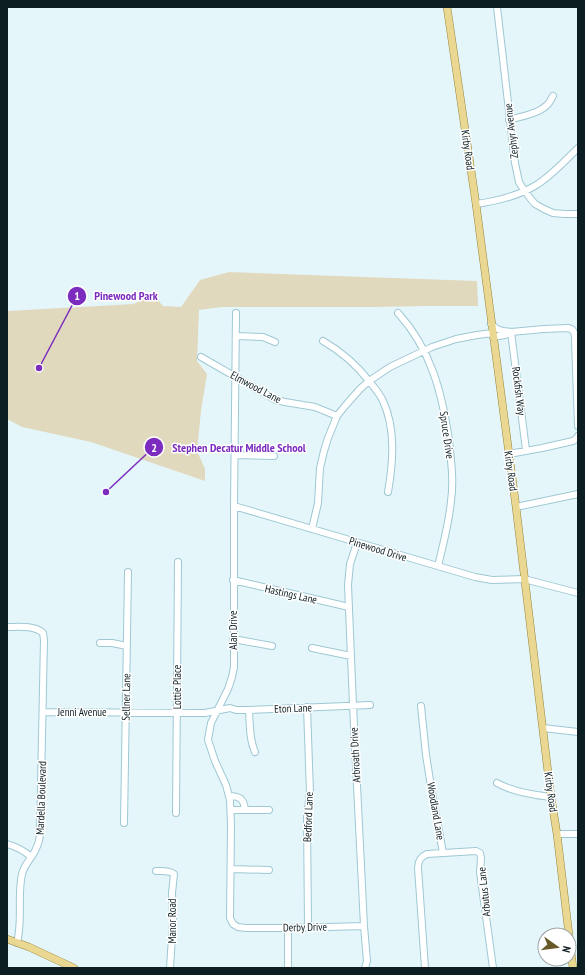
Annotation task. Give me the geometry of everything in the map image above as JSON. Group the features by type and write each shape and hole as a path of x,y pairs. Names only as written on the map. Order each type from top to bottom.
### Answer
{"main road":[{"name":"Kirby Road","path":"447,7 476,204 516,507 542,728 568,927"},
{"path":"7,939 29,947 74,968"}],"street":[{"name":"Zephyr Avenue","path":"497,7 509,120 519,182 532,202 544,209 553,213 578,214"},
{"path":"509,120 539,110 547,104 553,96"},
{"path":"476,204 504,199 525,191 543,180 578,148"},
{"name":"Alan Drive","path":"236,313 233,580 234,667 225,696 211,722 208,740 229,796 231,810 230,918 235,925 246,928"},
{"name":"Spruce Drive","path":"398,313 408,324 424,351 443,403 452,469 452,493 450,511 438,566"},
{"path":"491,324 497,329 511,332 568,328 571,328 575,332 577,341 578,426"},
{"path":"312,529 318,503 319,477 322,459 328,438 337,416 350,400 369,381 390,367 440,344 477,335 505,335 511,332"},
{"name":"Rockfish Way","path":"511,332 526,450"},
{"path":"236,336 263,337 276,342"},
{"path":"323,340 348,358 358,368 383,401 390,422 392,451 388,492"},
{"name":"Elmwood Lane","path":"201,357 276,400 315,407 337,416"},
{"path":"509,454 573,441 578,436"},
{"path":"235,456 274,456"},
{"path":"516,507 578,494"},
{"name":"Pinewood Drive","path":"234,506 482,579 524,579 578,592"},
{"name":"Arbroath Drive","path":"357,543 350,560 349,607 366,961 365,968"},
{"name":"Lottie Place","path":"176,813 178,562"},
{"name":"Sellner Lane","path":"124,823 128,572"},
{"name":"Hastings Lane","path":"233,580 349,607"},
{"name":"Mardella Boulevard","path":"7,626 37,629 44,635 40,833 37,848 24,866 21,876 20,928 17,942"},
{"path":"233,639 272,646"},
{"path":"100,643 112,643 127,646"},
{"path":"312,648 351,656"},
{"name":"Eton Lane","path":"217,711 230,708 236,710 249,710 370,705"},
{"name":"Woodland Lane","path":"421,706 426,755 443,853 423,855 418,863 425,968"},
{"name":"Bedford Lane","path":"307,707 310,793 307,817 308,927"},
{"path":"249,710 251,739 255,752"},
{"name":"Jenni Avenue","path":"43,712 205,713 217,711"},
{"path":"542,728 578,732"},
{"path":"497,783 514,790 551,797"},
{"path":"229,796 236,796 240,798 244,804 245,810"},
{"path":"231,810 269,810"},
{"path":"557,834 578,834"},
{"path":"7,844 19,848 28,853 31,857"},
{"name":"Arbutus Lane","path":"443,853 476,851 480,853 481,880 492,968"},
{"path":"231,869 269,870"},
{"name":"Manor Road","path":"156,871 171,872 174,874 172,892 173,921 170,968"},
{"name":"Derby Drive","path":"246,928 364,926"},
{"path":"288,928 288,968"}],"shaded area":[{"path":"229,272 477,281 478,306 222,307 199,310 197,361 207,374 197,451 205,469 205,481 91,442 22,427 7,419 7,311 134,304 153,294 163,306 181,307 200,280"}],"place":[{"name":"Pinewood Park","path":"39,368"},
{"name":"Stephen Decatur Middle School","path":"106,492"}]}
